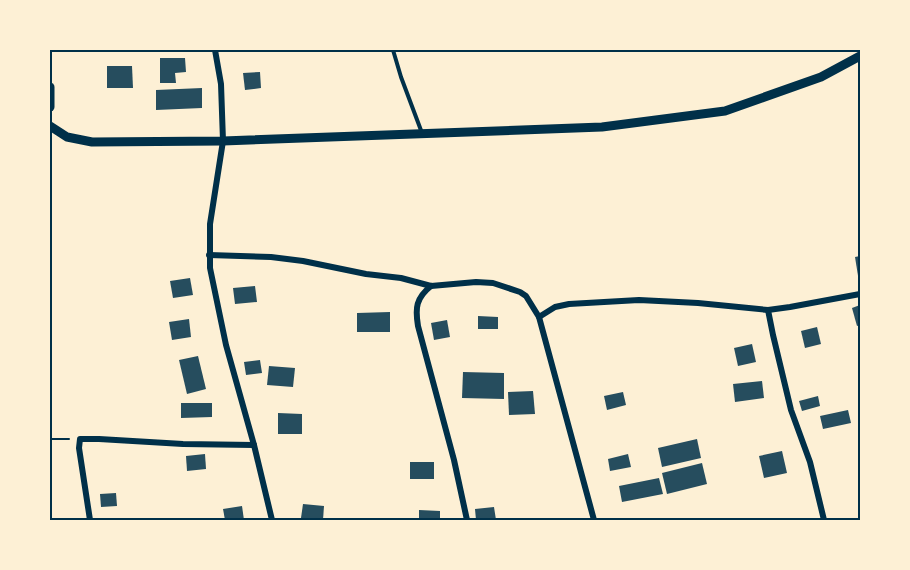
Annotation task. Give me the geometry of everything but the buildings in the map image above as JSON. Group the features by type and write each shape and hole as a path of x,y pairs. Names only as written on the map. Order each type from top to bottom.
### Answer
{"street":[{"path":"215,50 221,84 223,141 210,224 209,255 213,286 226,345 272,520"},
{"path":"50,126 67,137 92,142 223,141 602,127 725,111 822,77 861,56"},
{"path":"50,87 50,107"},
{"path":"209,255 271,257 401,278 431,286 476,282 503,285 526,296 539,317 594,520"},
{"path":"431,286 422,293 417,302 418,326 454,460 466,520"},
{"path":"539,317 555,307 569,304 612,301 698,303 768,310 861,294"},
{"path":"768,310 791,410 810,462 824,520"},
{"path":"90,520 79,448 80,439 254,445"}],"lane":[{"path":"393,50 422,134"}],"path":[{"path":"50,439 80,439"}]}
